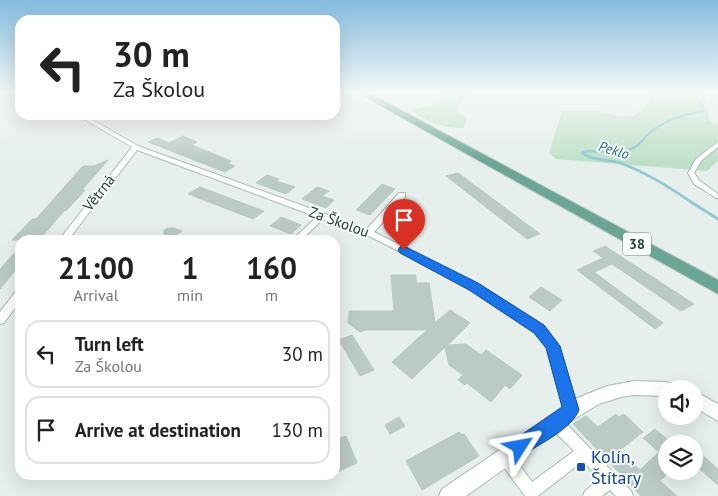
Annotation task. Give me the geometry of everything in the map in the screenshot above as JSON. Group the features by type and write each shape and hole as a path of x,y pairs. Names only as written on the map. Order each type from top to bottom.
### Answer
{"main road":[{"name":"38","path":"404,115 718,288"}],"street":[{"name":"Za Školou","path":"89,120 132,145 368,233 474,286 539,329 553,346 571,410"},
{"path":"718,144 698,160 691,173 697,182 718,197"},
{"name":"Větrná","path":"67,235 132,145"},
{"path":"368,233 402,195"},
{"path":"301,235 322,216"},
{"path":"0,320 15,300"},
{"path":"449,496 556,423 571,410 612,391 637,386 658,388"},
{"path":"703,404 718,413"},
{"path":"556,423 626,496"},
{"path":"505,456 532,494 584,452"},
{"path":"590,496 610,480"}],"green space":[{"path":"419,115 463,115 467,118 464,128 436,124"},
{"path":"561,115 633,117 635,115 708,115 709,120 718,125 718,161 707,171 556,159 549,153"}],"building":[{"path":"183,136 197,142 192,145 231,161 227,163 235,166 225,172 148,142 158,138 169,143"},
{"path":"108,160 82,190 85,190 43,235 17,235 32,219 36,219 83,166 94,166"},
{"path":"458,173 540,234 527,239 446,176"},
{"path":"267,175 279,179 276,181 295,187 286,194 256,183"},
{"path":"382,184 395,189 370,215 356,210"},
{"path":"200,187 264,211 253,219 188,194"},
{"path":"317,187 329,191 322,196 334,200 326,208 302,199"},
{"path":"281,217 301,225 291,234 270,226"},
{"path":"174,228 182,231 176,235 164,235 164,230"},
{"path":"605,246 694,304 681,311 612,264 594,272 663,323 655,329 577,270 603,258 593,251"},
{"path":"15,252 15,271 0,289 0,269"},
{"path":"391,275 416,275 416,283 429,283 435,323 450,310 470,323 448,345 466,344 481,355 486,350 522,375 510,389 505,385 491,402 467,383 465,385 458,380 463,375 449,365 445,347 412,379 392,362 427,330 365,330 360,332 348,323 349,311 394,311"},
{"path":"541,287 562,300 550,311 529,297"},
{"path":"352,335 374,370 360,376 340,340"},
{"path":"616,414 619,417 624,414 643,432 620,450 640,470 658,453 658,480 661,480 677,496 641,496 573,424 586,416 598,427"},
{"path":"399,417 405,426 390,434 385,425"},
{"path":"655,429 662,435 658,435 658,451 643,438"},
{"path":"459,432 462,435 464,434 479,456 422,490 406,461"},
{"path":"346,436 357,463 340,471 340,438"},
{"path":"703,456 718,469 718,485 703,472"}],"waterway":[{"name":"Peklo","path":"641,142 661,125 686,115"},
{"name":"Peklo","path":"641,142 637,146 625,151 588,151 582,153 595,159 620,163 639,171 693,203"},
{"name":"Peklo","path":"691,202 718,219"}],"place":[{"name":"Kolín, Štítary","path":"581,467"}],"route":[{"path":"404,250 474,286 539,329 553,346 571,410 556,423 520,447"}]}
